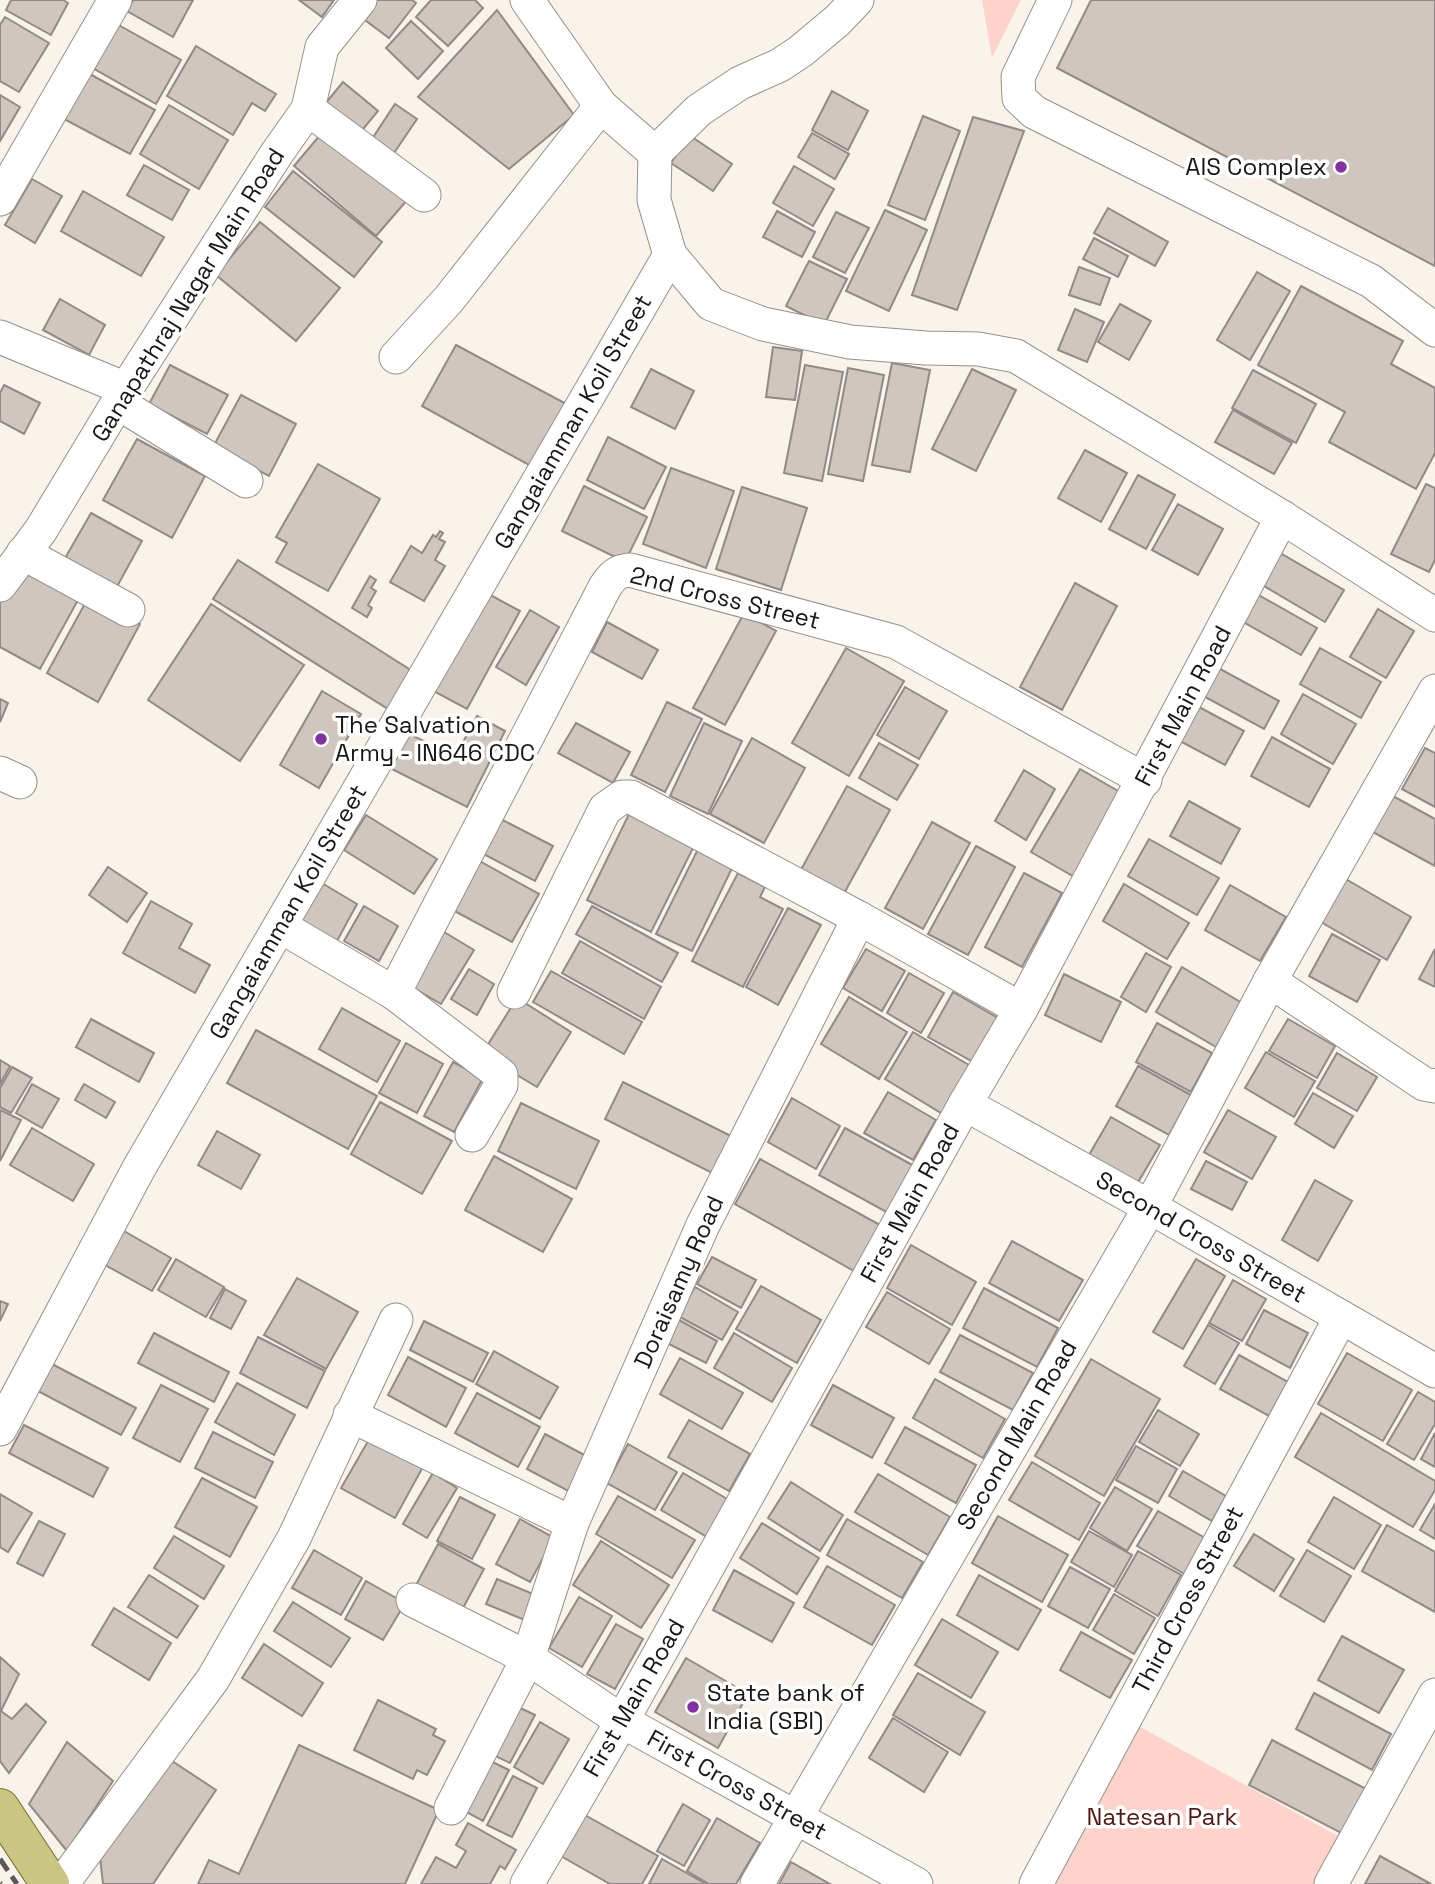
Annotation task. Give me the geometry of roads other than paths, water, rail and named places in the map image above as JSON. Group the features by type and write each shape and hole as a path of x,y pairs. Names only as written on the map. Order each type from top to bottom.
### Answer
{"main road":[{"path":"0,1808 50,1884"}],"street":[{"path":"0,200 115,0"},
{"name":"Ganapathraj Nagar Main Road","path":"0,585 41,530 122,396 276,153 308,109 322,47 360,0"},
{"path":"527,0 601,106 655,153"},
{"path":"857,0 801,51 780,65 740,83 699,110 655,153 654,200 670,255 711,304 763,324 850,342 978,349 1016,356 1282,517 1435,615"},
{"path":"1055,0 1018,77 1019,98 1034,112 1371,281 1435,330"},
{"path":"396,357 450,299 601,106"},
{"path":"308,109 424,195"},
{"name":"Gangaiamman Koil Street","path":"0,1429 139,1168 670,255"},
{"path":"0,337 122,396 246,481"},
{"name":"First Main Road","path":"527,1884 1021,1009 1282,517"},
{"path":"23,554 128,610"},
{"name":"2nd Cross Street","path":"394,993 605,587 621,570 630,570 896,642 1144,780"},
{"name":"Second Main Road","path":"757,1884 1150,1207 1270,981 1435,691"},
{"path":"514,992 605,810 622,797 631,797 859,918 1021,1009"},
{"name":"Doraisamy Road","path":"451,1808 527,1658 572,1522 703,1225 859,918"},
{"path":"280,926 394,993 501,1075 501,1085 472,1135"},
{"path":"1270,981 1424,1084 1435,1086"},
{"name":"Second Cross Street","path":"965,1104 1435,1371"},
{"name":"Third Cross Street","path":"1036,1884 1341,1317"},
{"path":"62,1884 213,1679 294,1538 396,1320"},
{"path":"350,1415 572,1522"},
{"name":"First Cross Street","path":"414,1600 527,1658 622,1720 793,1818 916,1884"},
{"path":"1331,1884 1435,1695"}],"railway":[{"path":"0,1859 17,1884"}],"place":[{"name":"AIS Complex","path":"1341,167"},
{"name":"The Salvation Army - IN646 CDC","path":"321,739"},
{"name":"State bank of India (SBI)","path":"693,1707"}],"park label":[{"name":"Natesan Park","path":"1162,1817"}]}
